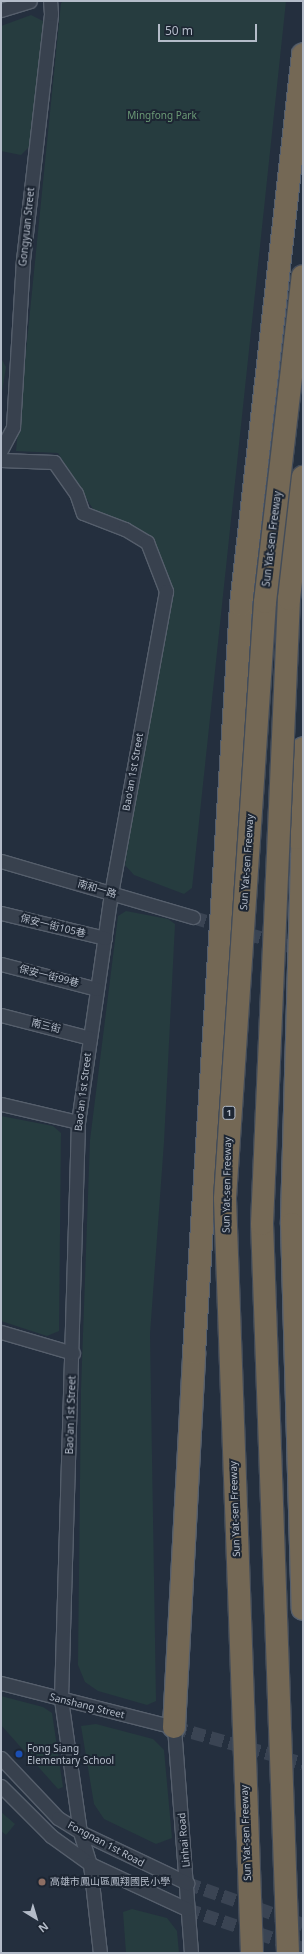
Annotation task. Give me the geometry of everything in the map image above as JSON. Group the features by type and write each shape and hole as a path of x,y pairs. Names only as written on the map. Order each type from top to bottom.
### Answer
{"highway":[{"path":"174,1727 194,1353 241,605 303,54"},
{"path":"284,220 303,139"},
{"name":"Sun Yat-sen Freeway","path":"252,1953 225,1198 265,602 303,276"},
{"path":"288,1953 262,1224 264,1139 289,599 303,477"},
{"path":"230,1106 223,1032 241,605"},
{"path":"264,1139 288,979 303,748"},
{"path":"303,824 292,1224 303,1609"}],"street":[{"path":"1,10 30,1"},
{"name":"Gongyuan Street","path":"1,450 14,427 23,260 50,22 50,1"},
{"name":"Bao'an 1st Street","path":"1,460 54,462 76,493 84,513 125,529 147,542 166,591 111,893 78,1122 73,1352 61,1700 80,1832 90,1864 100,1953"},
{"name":"南和一路","path":"1,861 193,917"},
{"name":"保安一街105巷","path":"1,913 105,938"},
{"name":"保安一街99巷","path":"1,964 97,988"},
{"name":"南三街","path":"1,1015 90,1038"},
{"path":"1,1104 78,1122"},
{"path":"1,1332 73,1352"},
{"name":"Sanshang Street","path":"1,1683 61,1700 174,1727"},
{"name":"Linhai Road","path":"174,1727 187,1883 187,1908 191,1953"},
{"name":"Fongnan 1st Road","path":"1,1758 38,1800 58,1818 80,1832 187,1883"},
{"name":"Fongnan 1st Road","path":"1,1786 51,1836 90,1864 187,1908"}],"green space":[{"name":"Mingfong Park","path":"64,1 286,1 192,888 184,894 134,875 125,865 169,576 148,539 93,509 58,453 16,451 61,3"},
{"path":"31,15 45,22 30,146 21,155 1,151 1,26"},
{"path":"1,358 6,367 1,398"},
{"path":"126,911 168,919 175,924 164,1142 150,1334 156,1701 147,1705 98,1691 85,1682 78,1665 81,1390 90,1140 118,916"},
{"path":"1,1116 53,1126 61,1133 59,1331 47,1336 1,1321"},
{"path":"1,1696 43,1707 52,1713 63,1787 58,1789 1,1725"},
{"path":"96,1724 153,1739 164,1750 172,1838 156,1844 104,1819 94,1804 81,1726"},
{"path":"1,1812 15,1824 6,1835 1,1831"},
{"path":"132,1909 167,1918 177,1931 179,1953 126,1953 123,1912"}],"tunnel":[{"path":"193,917 303,950"},
{"path":"174,1727 303,1763"},
{"path":"187,1883 303,1924"},
{"path":"187,1909 303,1948"}],"place":[{"name":"Fong Siang Elementary School","path":"19,1754"},
{"name":"高雄市鳳山區鳳翔國民小學","path":"42,1882"}]}
